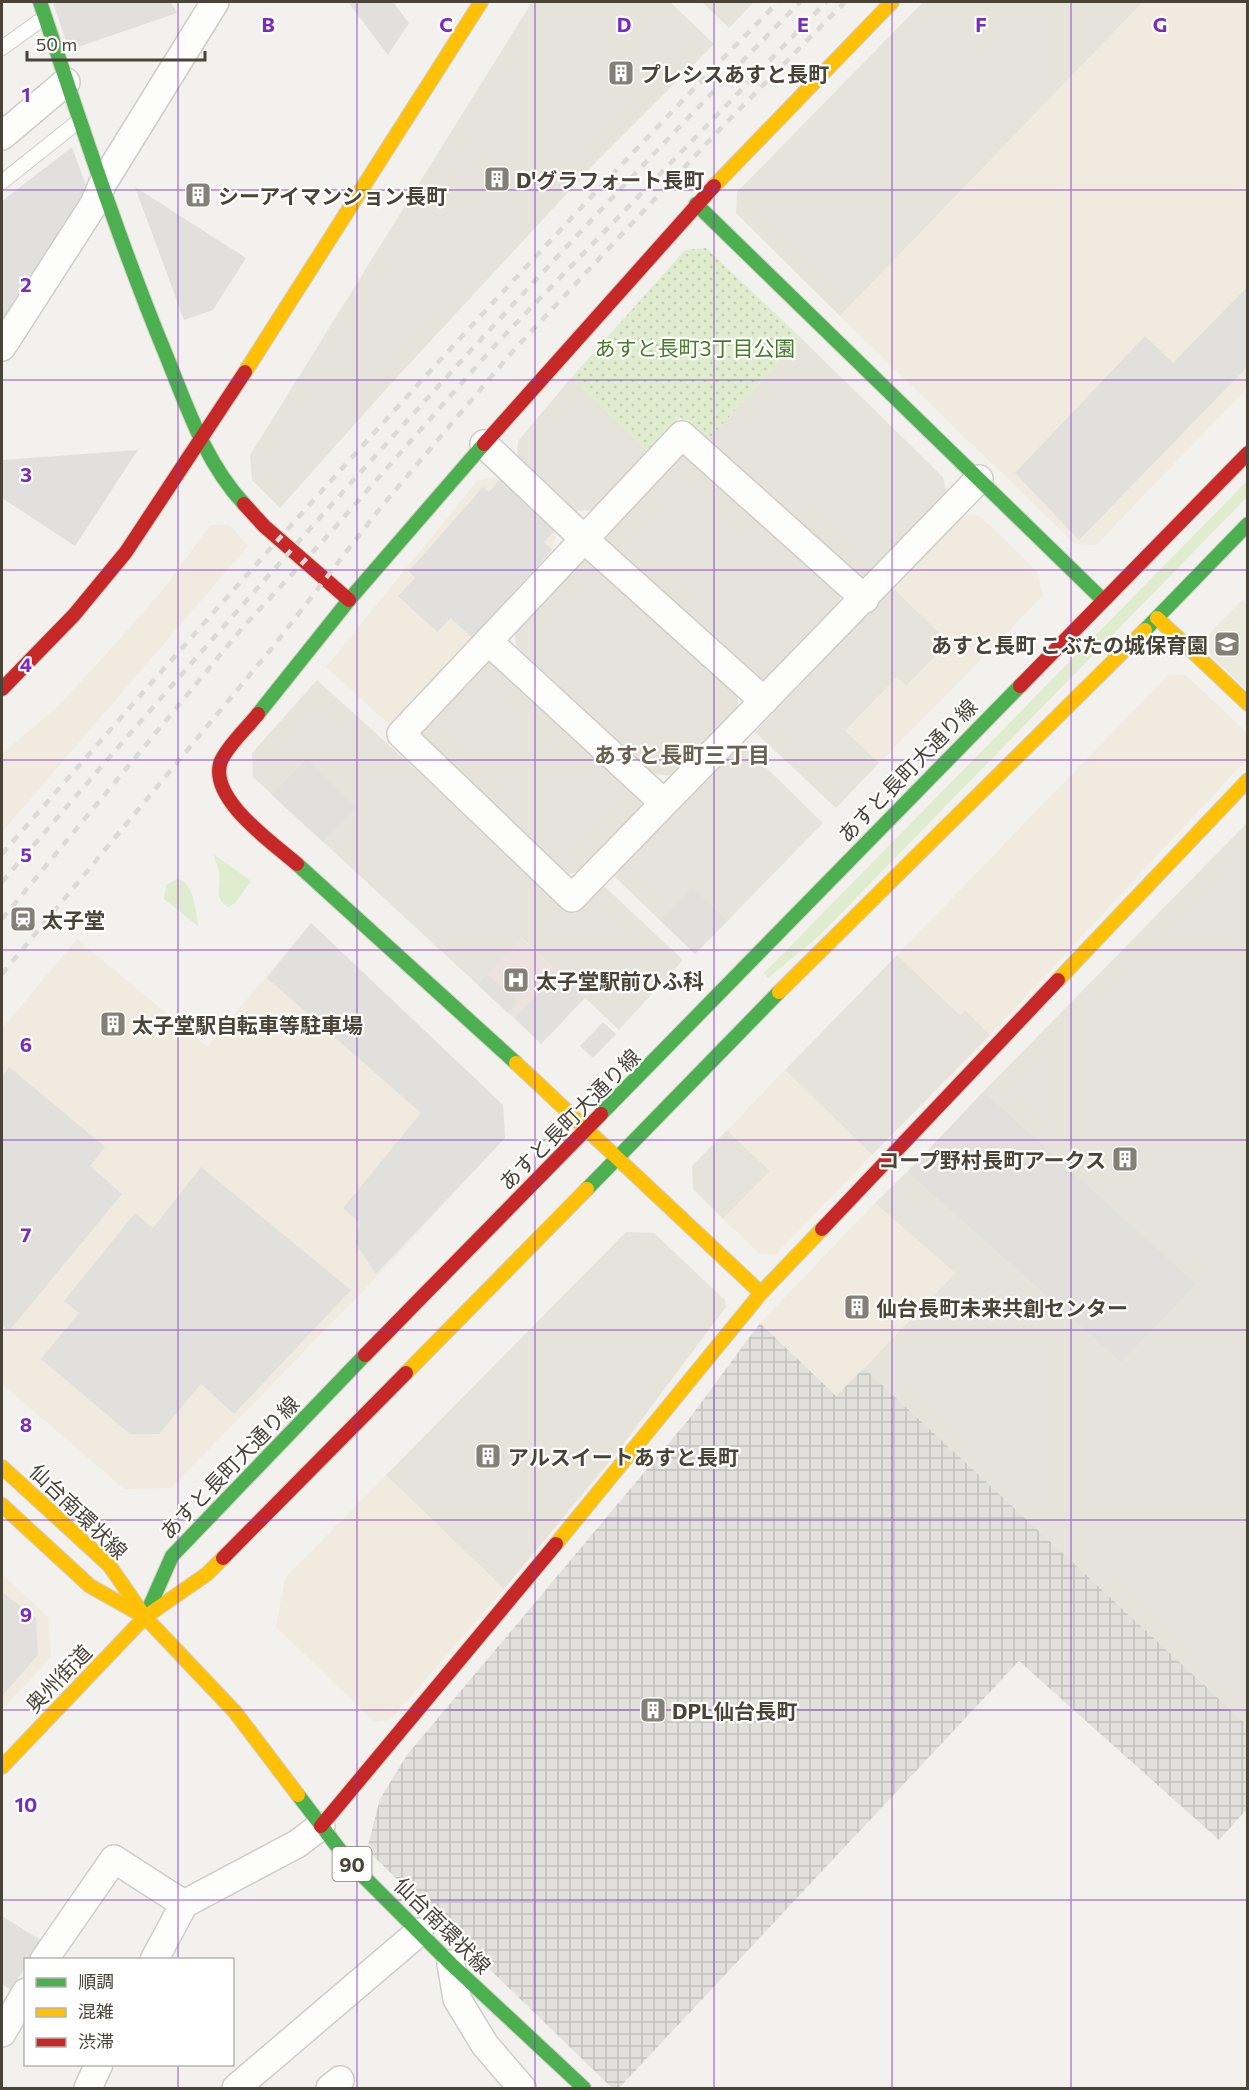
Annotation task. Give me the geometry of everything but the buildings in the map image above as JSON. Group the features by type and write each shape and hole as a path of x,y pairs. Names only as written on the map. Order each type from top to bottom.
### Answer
{"street":[{"path":"40,2 132,273 201,442 227,486 264,526 349,600"},
{"path":"2,347 94,204 103,183 215,2"},
{"path":"2,689 55,637 115,566 201,442 481,2"},
{"path":"761,1293 588,1128 236,809 217,782 222,759 349,600 484,444 696,204 892,2"},
{"path":"2,136 66,82"},
{"path":"696,204 1103,600"},
{"path":"865,599 682,435 401,734 572,898 865,599 979,479"},
{"path":"484,444 584,539 764,701"},
{"name":"あすと長町大通り線","path":"145,1617 172,1556 1248,453"},
{"path":"145,1617 199,1583 731,1040 1157,618 1248,524"},
{"path":"1157,618 1248,704"},
{"path":"488,641 664,803"},
{"path":"155,1958 184,1904 297,1844 321,1826 675,1402 761,1293 1248,780"},
{"name":"仙台南環状線","path":"2,1467 109,1565 145,1617 235,1712 349,1862 451,1964 584,2088"},
{"name":"仙台南環状線","path":"2,1505 90,1586 145,1617"},
{"name":"奥州街道","path":"2,1767 145,1617"},
{"path":"45,1958 114,1859 184,1904"},
{"path":"231,2083 419,1932"},
{"path":"451,1964 456,1999 485,2045 522,2088"},
{"path":"2,2033 24,1995"}],"lane":[{"path":"2,48 45,17"},
{"path":"2,182 80,120"}],"shaded area":[{"path":"53,2 171,2 177,13 69,50"},
{"path":"348,2 393,2 409,23 388,55"},
{"path":"532,2 670,2 714,44 596,162 387,388 280,508 252,480 250,455"},
{"path":"702,2 754,2 729,28"},
{"path":"923,2 1143,2 840,316 736,213 737,192"},
{"path":"1143,2 1247,2 1247,388 1096,545 1075,544 840,316"},
{"path":"72,147 87,188 2,320 2,201"},
{"path":"135,187 246,258 213,310 184,320"},
{"path":"1247,287 1247,367 1079,540 1015,473 1145,336 1173,363"},
{"path":"801,338 943,477 948,499 873,577 854,578 706,442"},
{"path":"571,378 648,451 593,510 571,511 517,458 518,441"},
{"path":"138,450 75,546 2,498 2,460"},
{"path":"673,455 693,457 838,590 842,610 772,680 754,680 605,544 605,526"},
{"path":"502,477 557,528 552,550 391,726 326,667 478,480"},
{"path":"502,477 557,528 544,542 552,550 472,638 451,618 437,632 398,596 415,578 409,571 483,487 489,492"},
{"path":"963,515 980,516 1038,573 1043,596 879,763 845,731 897,677 906,686 949,642 893,588"},
{"path":"229,524 248,546 2,832 2,754 58,706 121,638 169,582 210,525"},
{"path":"574,559 592,560 738,695 738,716 678,776 652,774 516,646 514,625"},
{"path":"893,588 949,642 906,687 896,678 846,730 879,763 836,808 755,732"},
{"name":"あすと長町 こぶたの城保育園","path":"1242,600 1247,605 1247,690 1208,653 1207,636"},
{"path":"501,662 640,790 642,813 586,871 566,874 423,743 421,725 480,663"},
{"path":"1169,674 1187,676 1247,733 1247,759 990,1035 965,1010 960,1015 897,955"},
{"path":"317,680 575,914 603,885 683,960 619,1030 522,938 478,985 253,777 252,753"},
{"path":"742,744 823,823 695,954 614,876"},
{"path":"306,759 356,807 323,842 272,795"},
{"path":"1247,823 1247,1725 864,1368 955,1273 875,1203 907,1172 1121,1363 1195,1284 984,1091"},
{"path":"692,887 727,921 695,954 660,920"},
{"path":"311,923 503,1105 505,1138 366,1288 171,1488 124,1489 2,1384 2,1029 77,939 207,1047"},
{"path":"311,923 503,1105 505,1138 376,1274 356,1244 359,1222 343,1208 421,1113 267,978"},
{"name":"太子堂駅前ひふ科","path":"521,938 558,972 514,1018 478,985"},
{"path":"897,955 960,1015 965,1009 990,1035 872,1155 785,1070"},
{"path":"558,972 585,998 541,1044 514,1018"},
{"path":"487,974 518,1002 508,1013 478,985"},
{"path":"603,1022 616,1034 593,1058 580,1046"},
{"path":"9,1067 105,1147 90,1166 122,1194 9,1331 2,1325 2,1077"},
{"path":"785,1070 872,1155 775,1255 759,1253 723,1219 770,1171 727,1130"},
{"path":"984,1091 1196,1284 1121,1363 907,1172"},
{"path":"727,1130 770,1171 723,1219 693,1189 692,1166"},
{"path":"201,1167 351,1290 234,1414 201,1384 159,1434 130,1434 41,1359 79,1313 64,1301 135,1213 153,1228"},
{"path":"875,1203 955,1273 837,1397 760,1323"},
{"path":"626,1232 654,1233 725,1300 726,1307 618,1451 504,1589 386,1475"},
{"path":"760,1323 836,1396 864,1368 1247,1725 1247,1809 1219,1840 1019,1661 619,2088 612,2088 367,1850 380,1799 407,1755 689,1419"},
{"path":"386,1475 504,1589 390,1720 375,1722 276,1627 285,1578"},
{"path":"2,1574 48,1617 51,1657 2,1710"},
{"path":"2,1592 36,1618 38,1655 2,1696"},
{"path":"2,1916 42,1941 31,1958 24,1958 24,1969 11,1990 2,1984"}],"green space":[{"name":"あすと長町3丁目公園","path":"706,248 801,338 706,442 680,417 648,451 571,378 685,250"},
{"path":"1247,481 1247,497 819,936 768,978 764,973"},
{"path":"213,854 251,881 235,903 228,907 223,904 219,896 219,872"},
{"path":"177,879 183,881 191,892 199,927 164,899 166,885"}],"railway":[{"path":"2,854 384,422 579,210 778,2"},
{"path":"2,882 394,435 595,217 800,2"},
{"path":"2,919 244,626 321,543 498,342 826,2"},
{"path":"2,974 272,648 381,507 513,351 722,127 845,2"}],"traffic: fast":[{"path":"40,2 148,311 198,433 218,470 244,504"},
{"path":"696,204 1103,600"},
{"path":"258,714 349,600 484,444"},
{"path":"1145,630 1248,524"},
{"path":"601,1114 1020,686"},
{"path":"297,864 516,1063"},
{"path":"587,1189 779,992"},
{"path":"145,1617 172,1556 365,1355"},
{"path":"298,1795 349,1862 451,1964 584,2088"}],"traffic: slow":[{"path":"245,372 481,2"},
{"path":"714,186 892,2"},
{"path":"1157,618 1248,704"},
{"path":"779,992 1145,630"},
{"path":"1058,980 1248,780"},
{"path":"516,1063 761,1293"},
{"path":"406,1373 587,1189"},
{"path":"556,1544 761,1293 822,1229"},
{"path":"2,1467 109,1565 145,1617 235,1712 298,1795"},
{"path":"2,1505 90,1586 138,1613"},
{"path":"2,1767 145,1617 207,1574 223,1558"}],"traffic: jam":[{"path":"484,444 714,186"},
{"path":"2,689 74,615 126,552 245,372"},
{"path":"1020,686 1248,453"},
{"path":"244,504 264,526 349,600"},
{"path":"258,714 224,755 219,775 224,790 245,819 297,864"},
{"path":"822,1229 1058,980"},
{"path":"365,1355 601,1114"},
{"path":"223,1558 406,1373"},
{"path":"321,1826 556,1544"}],"place":[{"name":"プレシスあすと長町","path":"621,73"},
{"name":"D'グラフォート長町","path":"497,179"},
{"name":"シーアイマンション長町","path":"198,195"},
{"name":"あすと長町 こぶたの城保育園","path":"1227,644"},
{"name":"太子堂","path":"23,919"},
{"name":"太子堂駅前ひふ科","path":"516,980"},
{"name":"太子堂駅自転車等駐車場","path":"113,1024"},
{"name":"コープ野村長町アークス","path":"1125,1159"},
{"name":"仙台長町未来共創センター","path":"857,1307"},
{"name":"アルスイートあすと長町","path":"488,1456"},
{"name":"DPL仙台長町","path":"653,1710"}],"district":[{"name":"あすと長町三丁目","path":"682,754"}]}
